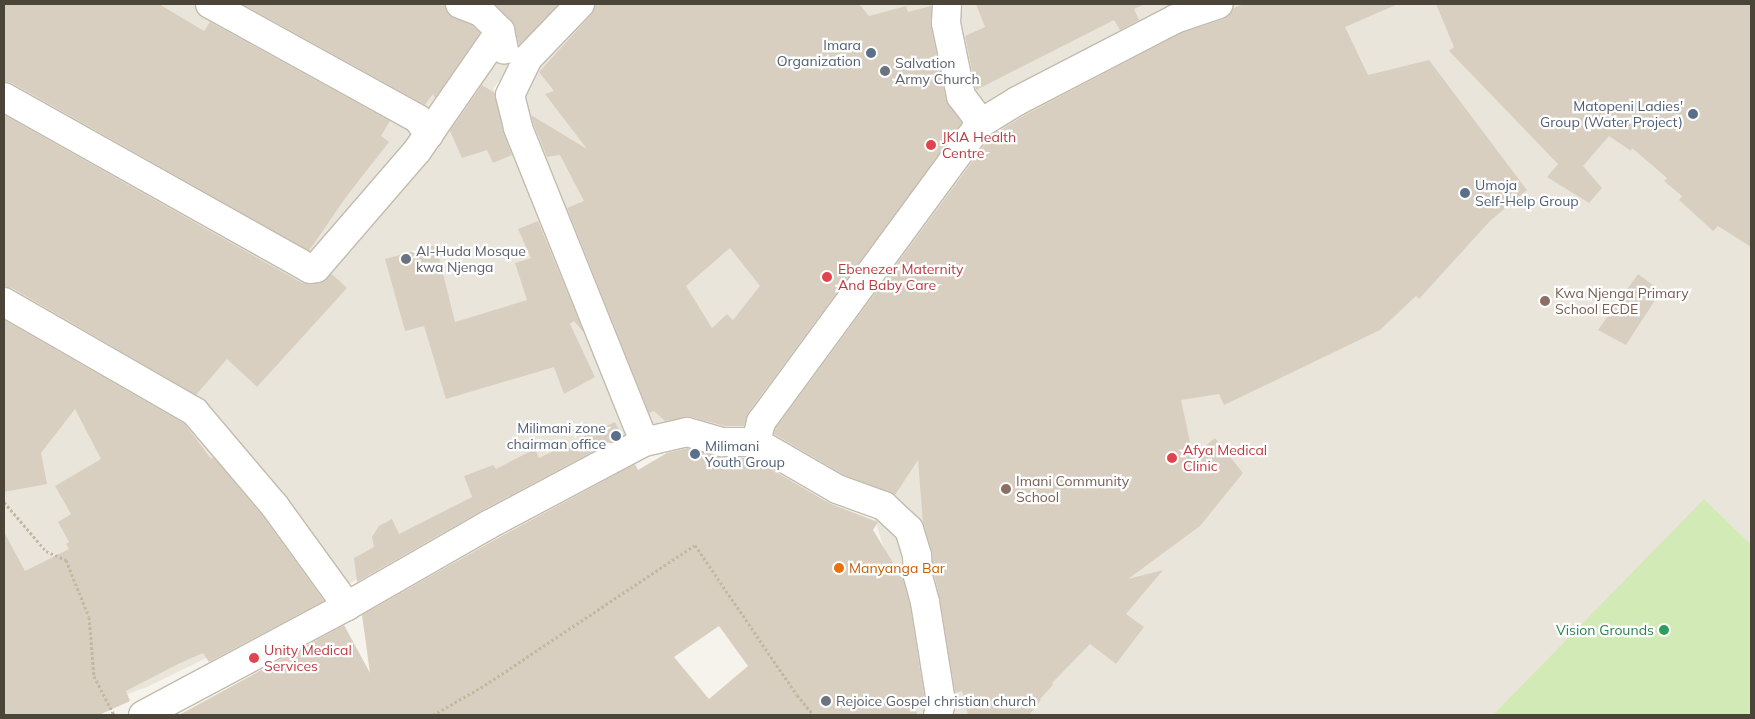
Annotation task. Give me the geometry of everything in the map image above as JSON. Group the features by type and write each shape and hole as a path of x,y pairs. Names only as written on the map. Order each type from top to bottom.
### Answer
{"street":[{"path":"210,4 418,119 429,134"},
{"path":"460,4 482,12 500,31 505,55 528,58"},
{"path":"580,4 528,58 510,94 518,128 644,442"},
{"path":"947,4 946,23 961,96 981,123"},
{"path":"756,442 761,422 981,123 1017,101 1175,19 1219,4"},
{"path":"4,97 310,269 316,268 417,151 500,31"},
{"path":"4,302 195,412 274,505 347,606"},
{"path":"143,715 347,606 488,525 644,442 687,432 723,442 756,442 837,489 884,506 909,529 917,556 918,576 925,602 942,702 938,715"}],"path":[{"path":"4,502 46,551 66,560 89,617 94,676 114,715"},
{"path":"433,715 485,685 695,545 797,695 814,715"}],"shaded area":[{"path":"4,4 571,4 493,88 637,433 493,511 404,550 313,606 147,687 68,715 4,715"},
{"path":"582,4 1751,4 1751,715 903,715 907,684 885,551 874,518 795,469 741,446 646,435 499,97"}],"green space":[{"name":"Vision Grounds","path":"1704,499 1751,545 1751,715 1493,715"}],"building":[{"path":"4,4 159,4 204,31 210,22 390,121 381,136 389,142 346,197 309,251 12,83 4,81"},
{"path":"242,4 445,4 448,14 472,25 480,33 435,98 433,94 425,105"},
{"path":"495,4 559,4 519,45 514,24"},
{"path":"595,4 859,4 869,16 906,6 908,12 931,6 931,26 946,99 962,123 748,413 744,426 725,426 691,417 665,421 654,411 649,413 567,208 584,201 560,155 547,157 533,123 531,115 587,149 545,94 554,91 539,72 591,15","holes":["730,248 760,286 733,320 727,314 712,328 686,286"]},
{"path":"976,4 1145,4 1134,9 1139,20 1120,30 1114,20 976,90 965,36 985,27"},
{"path":"1244,4 1398,4 1345,27 1368,75 1429,60 1527,190 1490,221 1419,299 1416,296 1380,330 1224,405 1219,394 1181,400 1193,456 1215,438 1243,473 1200,526 1128,579 1163,570 1126,614 1144,627 1116,664 1090,644 1052,683 1053,685 1029,715 968,715 962,691 955,693 940,599 934,574 932,552 923,523 918,460 895,495 844,475 774,434 775,429 992,135 1025,115 1181,33 1224,19 1234,8"},
{"path":"1436,4 1751,4 1751,247 1718,226 1713,231 1679,200 1682,196 1664,181 1667,178 1632,148 1631,151 1609,136 1583,166 1602,188 1589,203 1547,177 1558,164 1449,51 1454,47"},
{"path":"482,85 495,93 503,132 512,155 493,163 487,150 462,158 450,131"},
{"path":"6,116 302,283 319,283 332,274 347,288 257,387 227,359 196,395 12,288 4,286 4,119"},
{"path":"538,221 584,333 574,321 570,324 595,377 564,394 554,367 446,399 424,326 405,331 385,259 436,245 455,322 527,300 515,263 531,258 518,229"},
{"path":"1638,274 1661,291 1626,345 1598,330"},
{"path":"4,320 185,424 211,459 213,457 262,515 324,601 209,662 203,653 178,664 126,691 130,701 99,715 4,715 4,532 25,571 69,549 66,544 69,542 58,522 71,514 55,486 101,459 75,409 41,453 47,484 4,492"},
{"path":"615,422 622,436 481,511 357,582 354,558 374,547 372,537 379,526 392,519 399,534 472,497 464,476 493,465 496,469 535,449 539,458"},
{"path":"687,448 719,457 752,458 829,503 878,522 873,530 903,579 910,605 925,701 925,704 914,708 918,715 179,715 344,625 370,673 362,615 496,539 635,464 638,470 667,453","holes":["719,626 748,666 709,699 674,657"]}],"place":[{"name":"Imara Organization","path":"871,53"},
{"name":"Salvation Army Church","path":"885,71"},
{"name":"Matopeni Ladies' Group (Water Project)","path":"1693,114"},
{"name":"JKIA Health Centre","path":"931,145"},
{"name":"Umoja Self-Help Group","path":"1465,193"},
{"name":"Al-Huda Mosque kwa Njenga","path":"406,259"},
{"name":"Ebenezer Maternity And Baby Care","path":"827,277"},
{"name":"Kwa Njenga Primary School ECDE","path":"1545,301"},
{"name":"Milimani zone chairman office","path":"616,436"},
{"name":"Milimani Youth Group","path":"695,454"},
{"name":"Afya Medical Clinic","path":"1172,458"},
{"name":"Imani Community School","path":"1006,489"},
{"name":"Manyanga Bar","path":"839,568"},
{"name":"Vision Grounds","path":"1664,630"},
{"name":"Unity Medical Services","path":"254,658"},
{"name":"Rejoice Gospel christian church","path":"826,701"}]}
